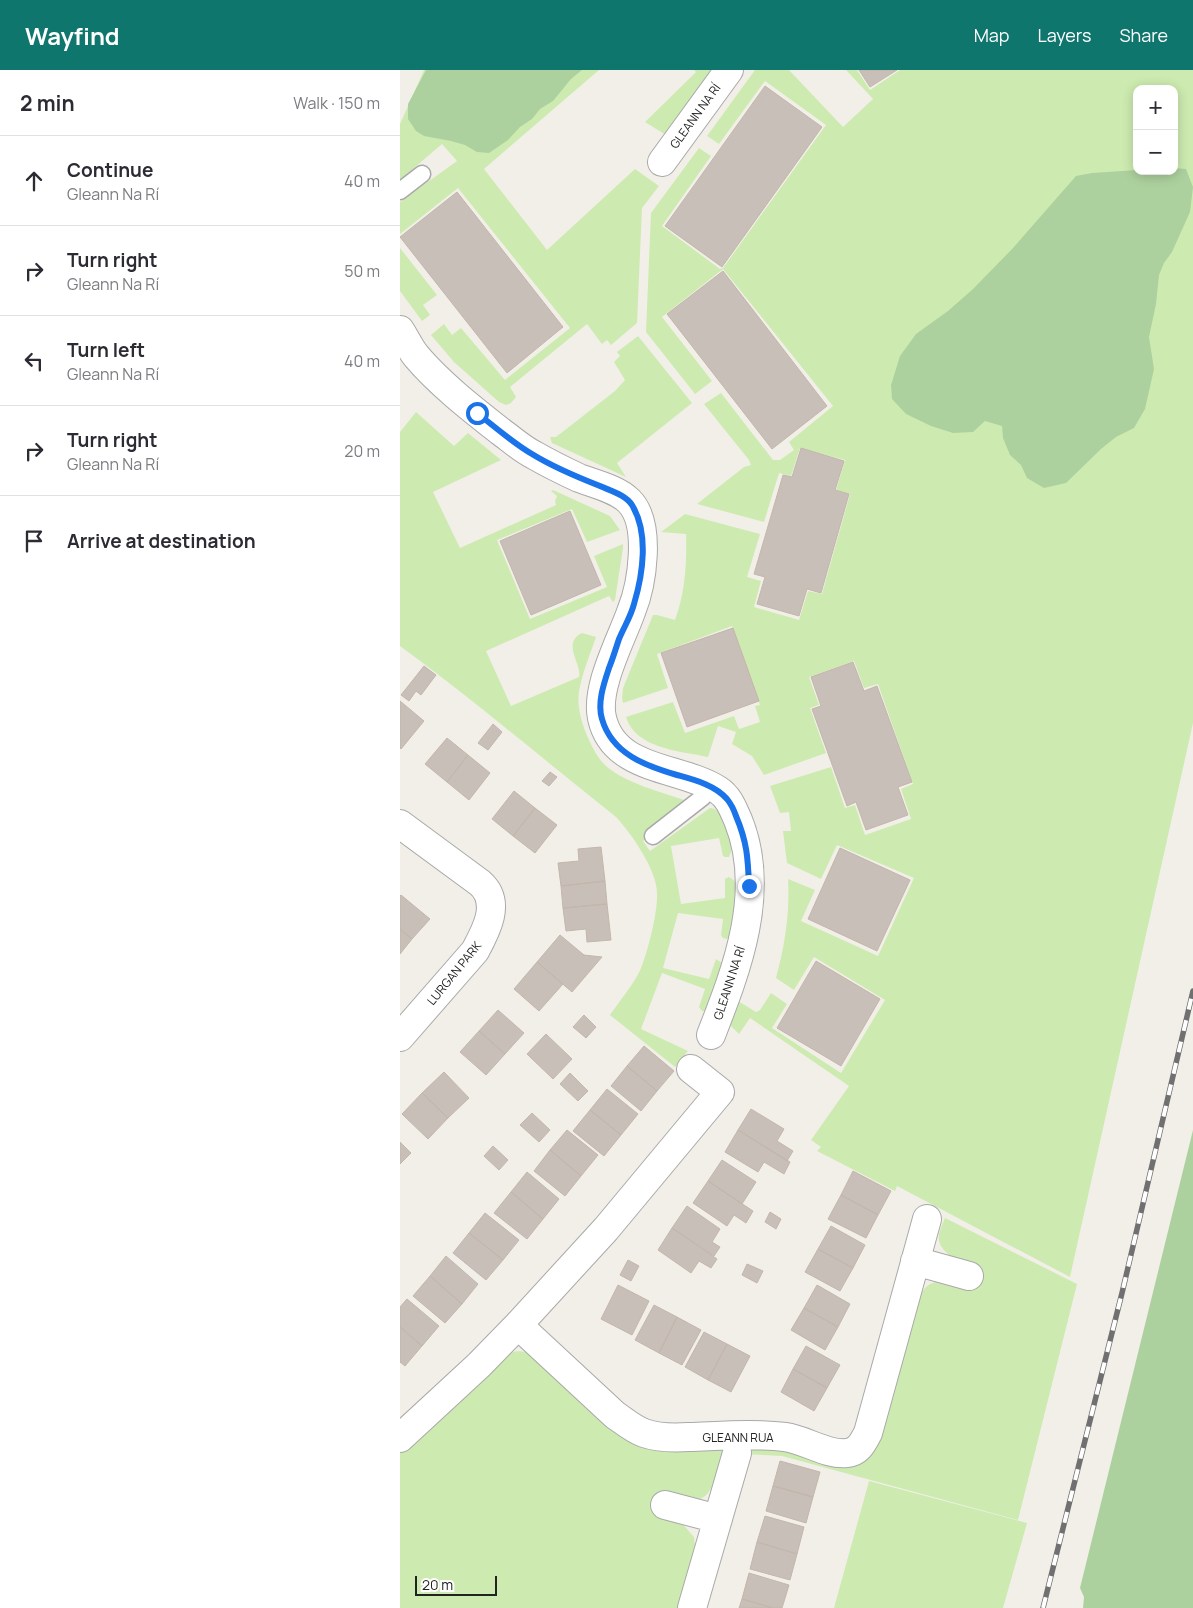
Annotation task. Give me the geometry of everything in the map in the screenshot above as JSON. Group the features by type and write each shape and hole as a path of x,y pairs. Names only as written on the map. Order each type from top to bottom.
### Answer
{"street":[{"name":"GLEANN NA RÍ","path":"662,162 729,70"},
{"name":"GLEANN NA RÍ","path":"400,330 416,356 477,413 531,454 612,491 631,502 640,521 643,533 642,558 634,603 619,640 600,705 607,731 615,744 625,753 664,770 705,783 720,791 729,800 747,848 749,886 744,939 740,957 711,1035"},
{"name":"LURGAN PARK","path":"400,824 485,887 491,901 489,922 484,936 474,951 400,1037"},
{"path":"400,1438 479,1365 518,1325 606,1229 720,1092 691,1069"},
{"name":"GLEANN RUA","path":"518,1325 615,1415 645,1434 679,1438 786,1437 837,1453 849,1453 855,1451 860,1446 868,1433 928,1219"},
{"path":"915,1261 968,1276"},
{"name":"GLEANN RUA","path":"692,1608 737,1453"},
{"path":"665,1505 718,1519"}],"lane":[{"path":"400,191 422,174"},
{"path":"653,836 703,797 705,783"}],"green space":[{"path":"424,70 599,70 484,169 547,250 635,169 659,186 642,208 637,323 611,345 607,340 602,344 587,324 510,387 516,397 511,403 506,405 499,402 454,362 431,335 444,324 452,335 461,328 505,380 570,328 458,188 400,234 400,202 457,161 442,144 400,180 400,124"},
{"path":"426,70 582,70 571,79 553,101 540,109 532,119 520,127 508,140 489,153 477,152 465,145 424,136 416,131 408,119 408,104"},
{"path":"694,70 712,70 712,73 666,135 645,122 696,72"},
{"path":"755,70 789,70 843,127 873,99 846,70 857,70 870,90 900,70 1193,70 1193,723 1070,1277 897,1186 895,1191 817,1151 821,1147 811,1140 849,1086 750,1018 739,1034 731,1026 729,1020 738,1001 756,1012 760,1010 771,993 787,1004 772,1028 841,1073 885,1000 814,957 794,990 776,978 786,929 788,879 815,890 801,921 878,956 914,878 837,845 821,879 787,863 783,831 791,831 789,812 780,813 770,786 831,767 845,808 855,805 865,835 911,819 901,789 913,784 878,684 864,688 854,661 809,677 819,705 810,708 826,753 764,775 752,756 732,744 736,732 718,726 708,757 660,747 649,742 631,728 626,717 673,702 685,733 734,716 739,729 760,722 755,706 760,705 732,626 657,654 668,688 623,703 623,688 653,615 675,620 681,599 686,567 686,534 661,532 685,514 760,534 747,577 761,581 754,607 799,620 808,591 822,594 850,494 836,490 845,460 800,448 791,476 779,473 764,522 697,504 744,467 751,465 704,404 721,393 773,460 780,460 794,450 789,442 833,406 723,269 662,317 712,381 695,394 646,332 651,213 699,148 711,156 662,226 720,269 723,268 826,125 765,81 719,144 707,136"},
{"path":"1178,168 1186,169 1193,187 1190,212 1172,252 1164,263 1159,275 1156,304 1149,337 1154,369 1145,409 1134,428 1116,437 1101,449 1066,483 1044,488 1027,478 1021,465 1010,455 1003,438 1002,426 985,421 973,432 953,433 931,426 906,414 892,399 891,385 900,356 916,334 948,311 973,289 1013,248 1076,176 1133,170 1133,175 1178,175"},
{"path":"400,248 437,295 423,305 430,315 422,321 400,291"},
{"path":"638,336 692,403 617,463 626,477 552,443 550,437 556,437 615,391 625,380 614,362 620,356 617,352"},
{"path":"416,412 454,446 468,433 501,460 433,492 460,548 556,505 557,496 551,491 553,490 610,516 620,530 587,542 572,509 497,540 530,619 607,587 594,556 623,544 623,548 615,600 613,602 609,596 486,651 511,706 579,677 573,642 582,633 596,637 586,664 579,692 579,708 594,751 606,766 624,778 687,801 686,808 643,841 650,851 710,808 720,813 726,824 732,849 729,857 723,856 719,838 671,846 681,904 725,898 725,879 729,877 735,881 734,909 729,938 723,938 721,935 723,919 678,913 663,968 709,979 716,959 722,963 722,967 707,1010 705,1011 702,1011 699,1007 705,989 662,973 641,1029 688,1051 675,1067 610,1015 639,973 644,961 656,910 656,884 648,863 636,842 616,817 482,709 400,646 400,432"},
{"path":"1193,1130 1193,1608 1083,1608 1084,1597 1080,1588"},
{"path":"945,1218 1077,1284 1018,1520 782,1456 722,1453 714,1483 706,1495 700,1499 693,1500 662,1493 654,1513 680,1521 694,1537 695,1546 678,1608 400,1608 400,1453 509,1353 521,1351 533,1355 614,1430 723,1448 793,1450 841,1466 855,1466 865,1461 875,1447 919,1298 929,1285 946,1281 955,1260 944,1250 939,1242"},
{"path":"869,1481 1027,1523 1003,1608 834,1608"}],"building":[{"path":"859,70 897,70 870,87"},
{"path":"765,86 822,127 722,267 665,226"},
{"path":"457,192 563,327 507,373 400,237"},
{"path":"723,271 827,406 772,449 667,314"},
{"path":"801,448 844,461 835,490 849,494 821,593 807,589 799,616 757,604 765,577 754,574 783,475 792,477"},
{"path":"570,511 601,585 531,615 500,541"},
{"path":"733,628 759,701 687,727 661,653"},
{"path":"853,662 864,691 877,686 912,782 898,787 908,815 866,830 856,802 847,806 812,709 821,706 811,677"},
{"path":"424,666 436,675 421,695 416,691 409,701 401,695"},
{"path":"400,701 424,721 401,749 400,748"},
{"path":"493,724 502,732 488,750 478,743"},
{"path":"447,738 468,755 447,782 425,764"},
{"path":"468,755 490,773 469,800 447,782"},
{"path":"550,772 557,777 549,786 542,781"},
{"path":"514,791 535,808 513,836 492,819"},
{"path":"535,808 557,825 535,853 513,836"},
{"path":"601,847 605,881 561,886 558,863 579,861 578,849"},
{"path":"840,848 910,880 877,951 808,919"},
{"path":"605,881 607,904 563,908 561,886"},
{"path":"401,895 430,919 412,939 400,929"},
{"path":"607,904 611,940 587,942 586,929 566,931 563,908"},
{"path":"400,929 412,939 400,954"},
{"path":"560,935 584,955 602,957 572,992 537,962"},
{"path":"816,961 880,999 841,1066 777,1028"},
{"path":"537,962 563,984 539,1011 514,989"},
{"path":"498,1010 524,1033 505,1054 479,1031"},
{"path":"584,1015 596,1027 586,1038 573,1027"},
{"path":"479,1031 505,1054 486,1075 460,1052"},
{"path":"546,1034 572,1059 553,1079 527,1054"},
{"path":"644,1046 674,1071 657,1091 627,1066"},
{"path":"627,1066 657,1091 641,1111 611,1086"},
{"path":"444,1072 469,1098 448,1118 422,1093"},
{"path":"570,1073 588,1091 578,1101 560,1084"},
{"path":"607,1089 638,1114 621,1135 590,1110"},
{"path":"422,1093 448,1118 428,1139 402,1114"},
{"path":"751,1109 784,1129 777,1141 793,1151 787,1161 738,1130"},
{"path":"590,1110 621,1135 604,1156 573,1131"},
{"path":"532,1113 550,1130 539,1142 520,1125"},
{"path":"567,1130 598,1155 581,1176 550,1150"},
{"path":"738,1130 790,1162 784,1174 764,1162 758,1172 725,1152"},
{"path":"400,1142 411,1153 400,1164"},
{"path":"493,1146 508,1160 499,1170 484,1156"},
{"path":"550,1150 581,1176 565,1196 534,1171"},
{"path":"722,1160 756,1182 742,1204 708,1181"},
{"path":"853,1171 891,1191 878,1215 841,1195"},
{"path":"527,1172 559,1199 543,1219 511,1192"},
{"path":"708,1181 753,1211 746,1223 734,1215 727,1226 693,1203"},
{"path":"511,1192 543,1219 527,1239 494,1213"},
{"path":"841,1195 878,1215 866,1238 828,1219"},
{"path":"687,1206 720,1229 712,1242 720,1247 714,1256 672,1228"},
{"path":"770,1212 781,1219 776,1229 765,1222"},
{"path":"485,1213 519,1240 503,1260 469,1233"},
{"path":"831,1226 865,1245 853,1268 818,1249"},
{"path":"672,1228 717,1259 711,1268 699,1261 691,1273 658,1250"},
{"path":"469,1233 503,1260 486,1280 453,1253"},
{"path":"818,1249 853,1268 840,1291 805,1272"},
{"path":"446,1256 478,1284 462,1304 430,1276"},
{"path":"628,1260 639,1266 631,1281 620,1275"},
{"path":"747,1264 763,1271 757,1283 742,1275"},
{"path":"430,1276 462,1304 445,1323 413,1296"},
{"path":"618,1285 649,1301 632,1335 601,1319"},
{"path":"817,1285 850,1304 838,1327 804,1308"},
{"path":"407,1299 439,1326 422,1346 400,1327 400,1307"},
{"path":"654,1305 677,1317 659,1353 635,1340"},
{"path":"804,1308 838,1327 825,1350 791,1330"},
{"path":"677,1317 701,1330 682,1365 659,1353"},
{"path":"400,1327 422,1346 405,1366 400,1362"},
{"path":"704,1332 727,1344 708,1380 685,1367"},
{"path":"727,1344 750,1356 731,1392 708,1380"},
{"path":"806,1346 840,1365 827,1388 793,1369"},
{"path":"793,1369 827,1388 814,1411 781,1392"},
{"path":"780,1461 820,1472 813,1497 773,1486"},
{"path":"773,1486 813,1497 806,1523 766,1511"},
{"path":"765,1516 804,1527 797,1554 757,1542"},
{"path":"757,1542 797,1554 790,1580 750,1569"},
{"path":"749,1573 789,1585 782,1608 773,1608 742,1599"},
{"path":"742,1599 773,1608 739,1608"}],"railway":[{"path":"1043,1608 1122,1293 1193,991"}],"route":[{"path":"477,413 531,454 623,496 631,502 640,521 643,533 639,581 632,612 619,640 607,674 600,705 602,718 615,744 625,753 664,770 705,783 720,791 729,800 747,848 749,886"}]}
